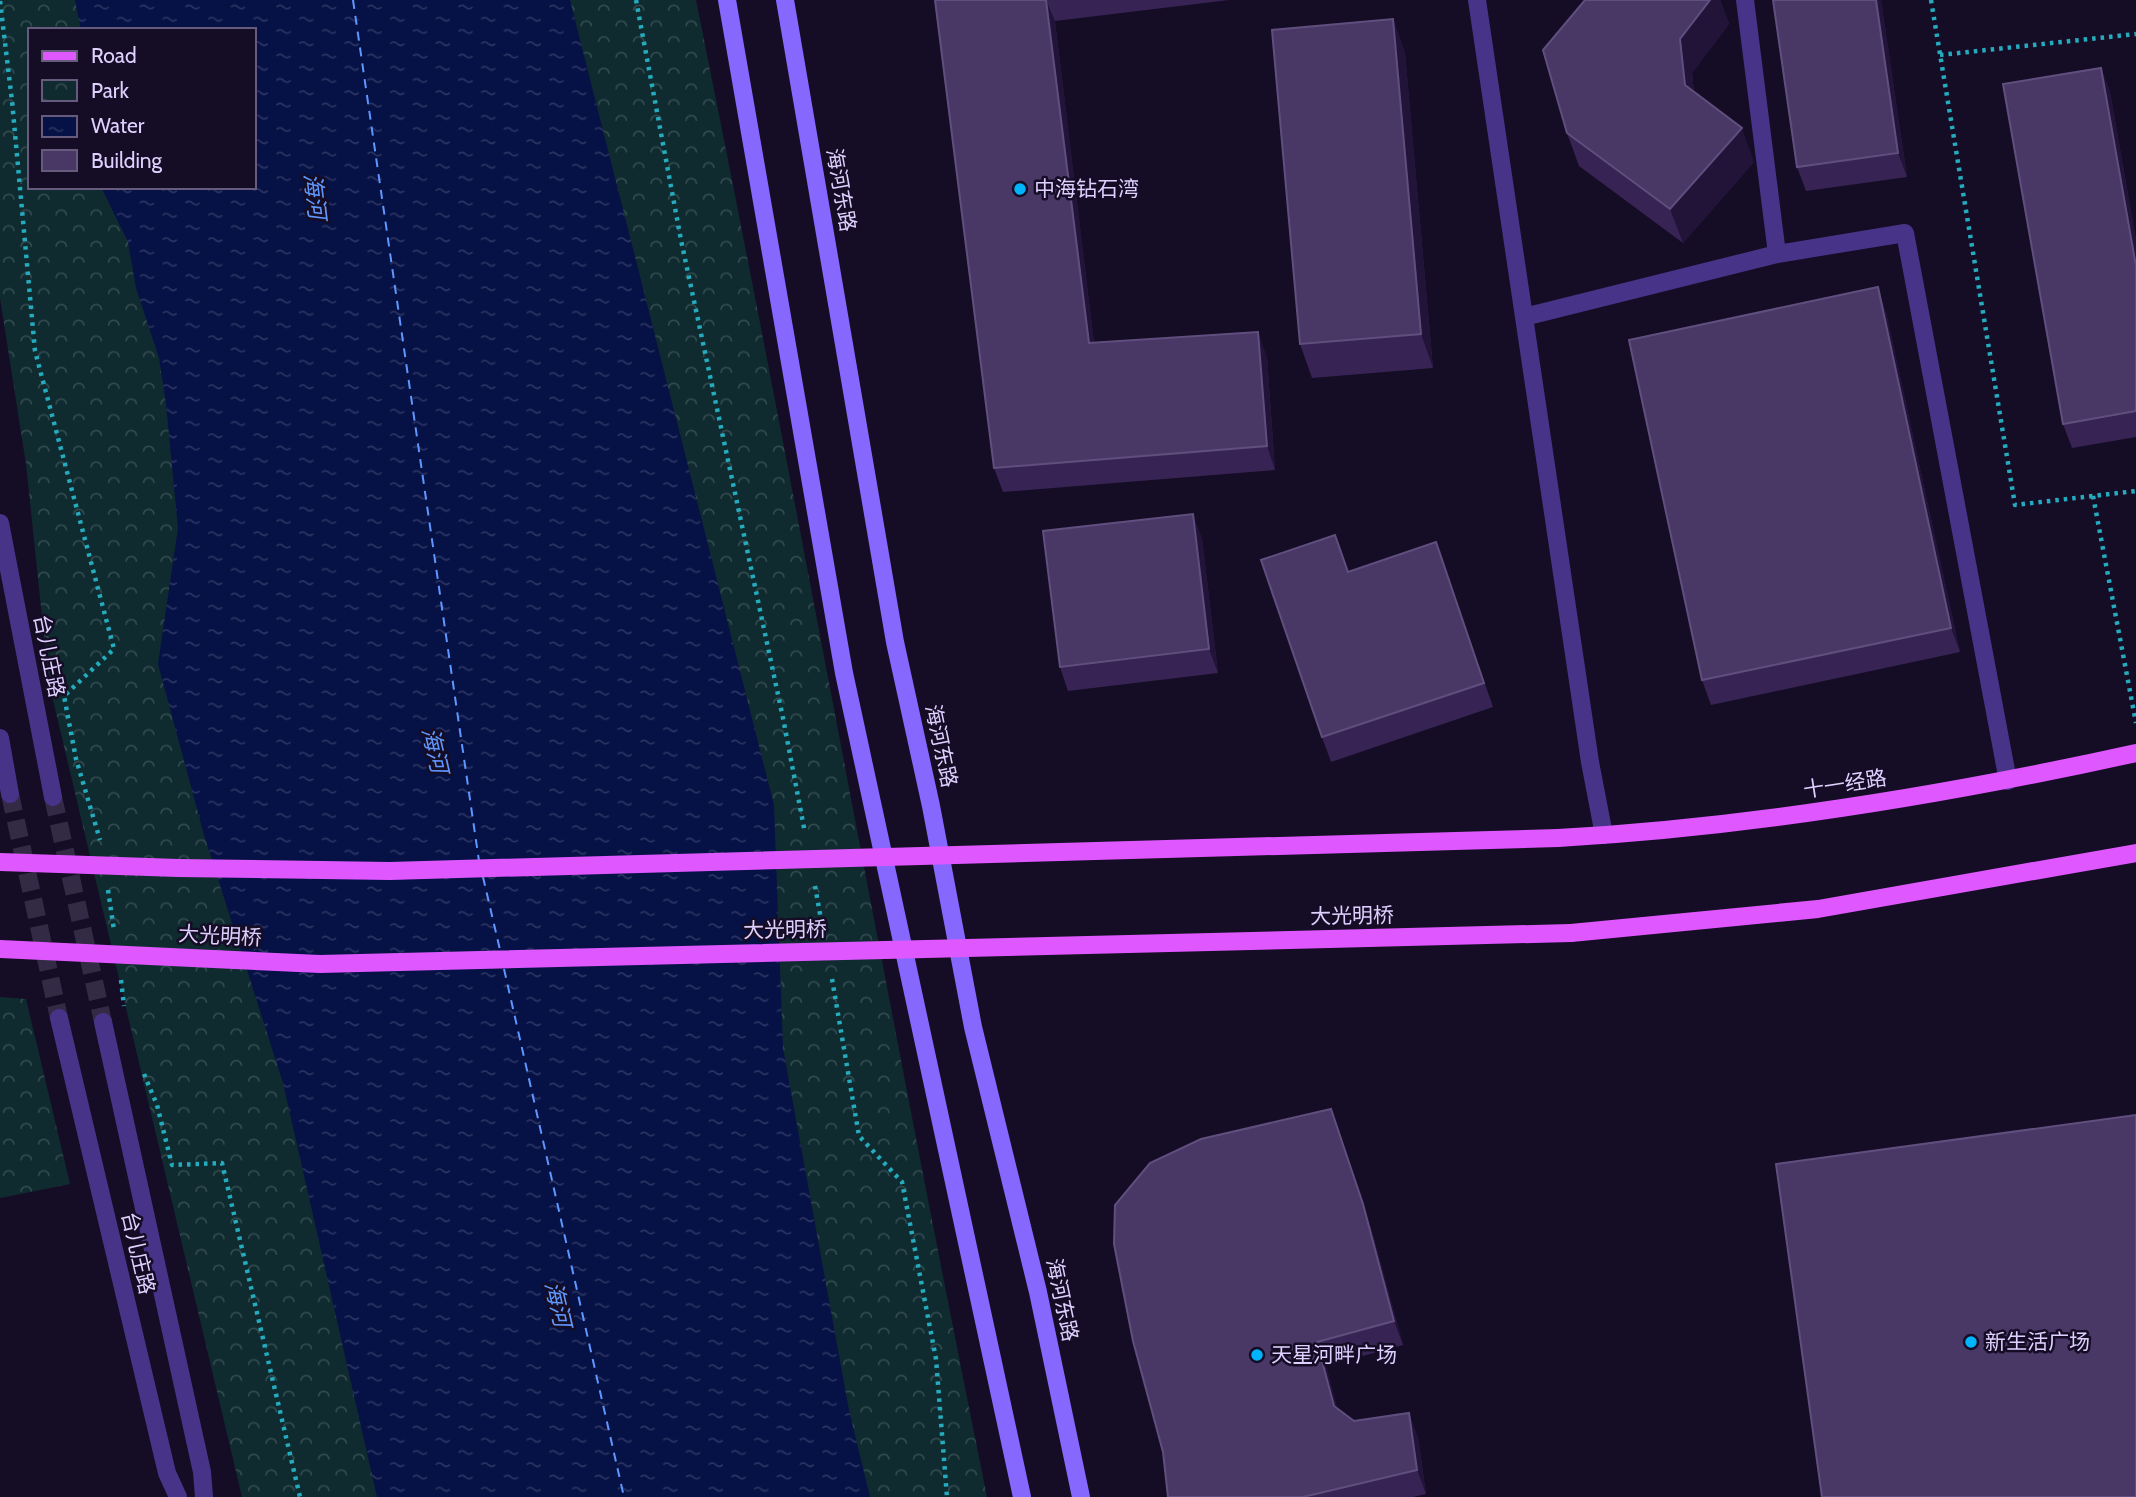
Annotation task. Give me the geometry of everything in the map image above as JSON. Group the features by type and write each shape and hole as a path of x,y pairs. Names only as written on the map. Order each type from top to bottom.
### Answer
{"main road":[{"path":"727,0 844,673 1022,1497"},
{"name":"海河东路","path":"785,0 895,642 931,806 973,1027 1038,1292 1081,1497"},
{"name":"十一经路","path":"0,862 178,869 390,872 1558,838 1773,818 2008,781 2136,752"},
{"name":"大光明桥","path":"0,949 320,964 1571,933 1818,909 2136,853"}],"street":[{"path":"1477,0 1590,762 1604,835"},
{"path":"1745,0 1777,254"},
{"path":"1524,317 1777,254 1905,233 2008,781"},
{"name":"台儿庄路","path":"0,523 53,797"},
{"path":"0,738 10,794"},
{"name":"台儿庄路","path":"59,1018 167,1473 177,1497"},
{"name":"台儿庄路","path":"103,1022 202,1472 204,1497"}],"path":[{"path":"636,0 681,240 783,718 806,842"},
{"path":"1931,0 2015,505 2136,491"},
{"path":"0,1 35,351 114,649 64,696 76,759 103,848"},
{"path":"1940,55 2136,34"},
{"path":"2093,496 2136,723"},
{"path":"814,883 825,938"},
{"path":"832,979 859,1136 902,1182 936,1359 947,1497"},
{"path":"157,1105 173,1165 222,1163 300,1497"}],"green space":[{"path":"0,0 696,0 987,1497 242,1497 49,683 26,464 0,298"},
{"path":"0,997 26,999 70,1184 0,1198"}],"water":[{"name":"海河","path":"75,0 570,0 774,805 783,1048 849,1410 870,1497 377,1497 283,1083 204,835 158,664 178,528 166,404 159,358 136,288 128,242 102,189 256,189 256,28 81,28"}],"building":[{"name":"中海钻石湾","path":"935,0 1046,0 1089,343 1258,332 1267,446 994,468"},
{"path":"1585,0 1710,0 1680,39 1685,85 1742,128 1670,209 1567,133 1543,50"},
{"path":"1773,0 1876,0 1898,153 1797,167"},
{"path":"1393,19 1421,334 1300,344 1272,30"},
{"path":"2101,68 2136,266 2136,411 2063,424 2003,84"},
{"path":"1878,287 1951,628 1702,680 1629,340"},
{"path":"1193,514 1209,649 1060,667 1043,531"},
{"path":"1335,535 1348,572 1436,542 1484,683 1322,737 1261,560"},
{"path":"1331,1109 1363,1204 1394,1321 1317,1342 1334,1406 1354,1421 1409,1413 1417,1470 1303,1497 1168,1497 1163,1452 1133,1341 1114,1244 1115,1205 1150,1163 1201,1139"},
{"name":"新生活广场","path":"2136,1115 2136,1497 1822,1497 1776,1164"}],"ferry route":[{"path":"353,0 479,861"},
{"path":"483,877 500,950"},
{"path":"504,969 624,1497"}],"tunnel":[{"path":"10,794 59,1018"},
{"path":"53,797 103,1022"}],"place":[{"name":"中海钻石湾","path":"1020,189"},
{"name":"新生活广场","path":"1971,1342"},
{"name":"天星河畔广场","path":"1257,1355"}]}
